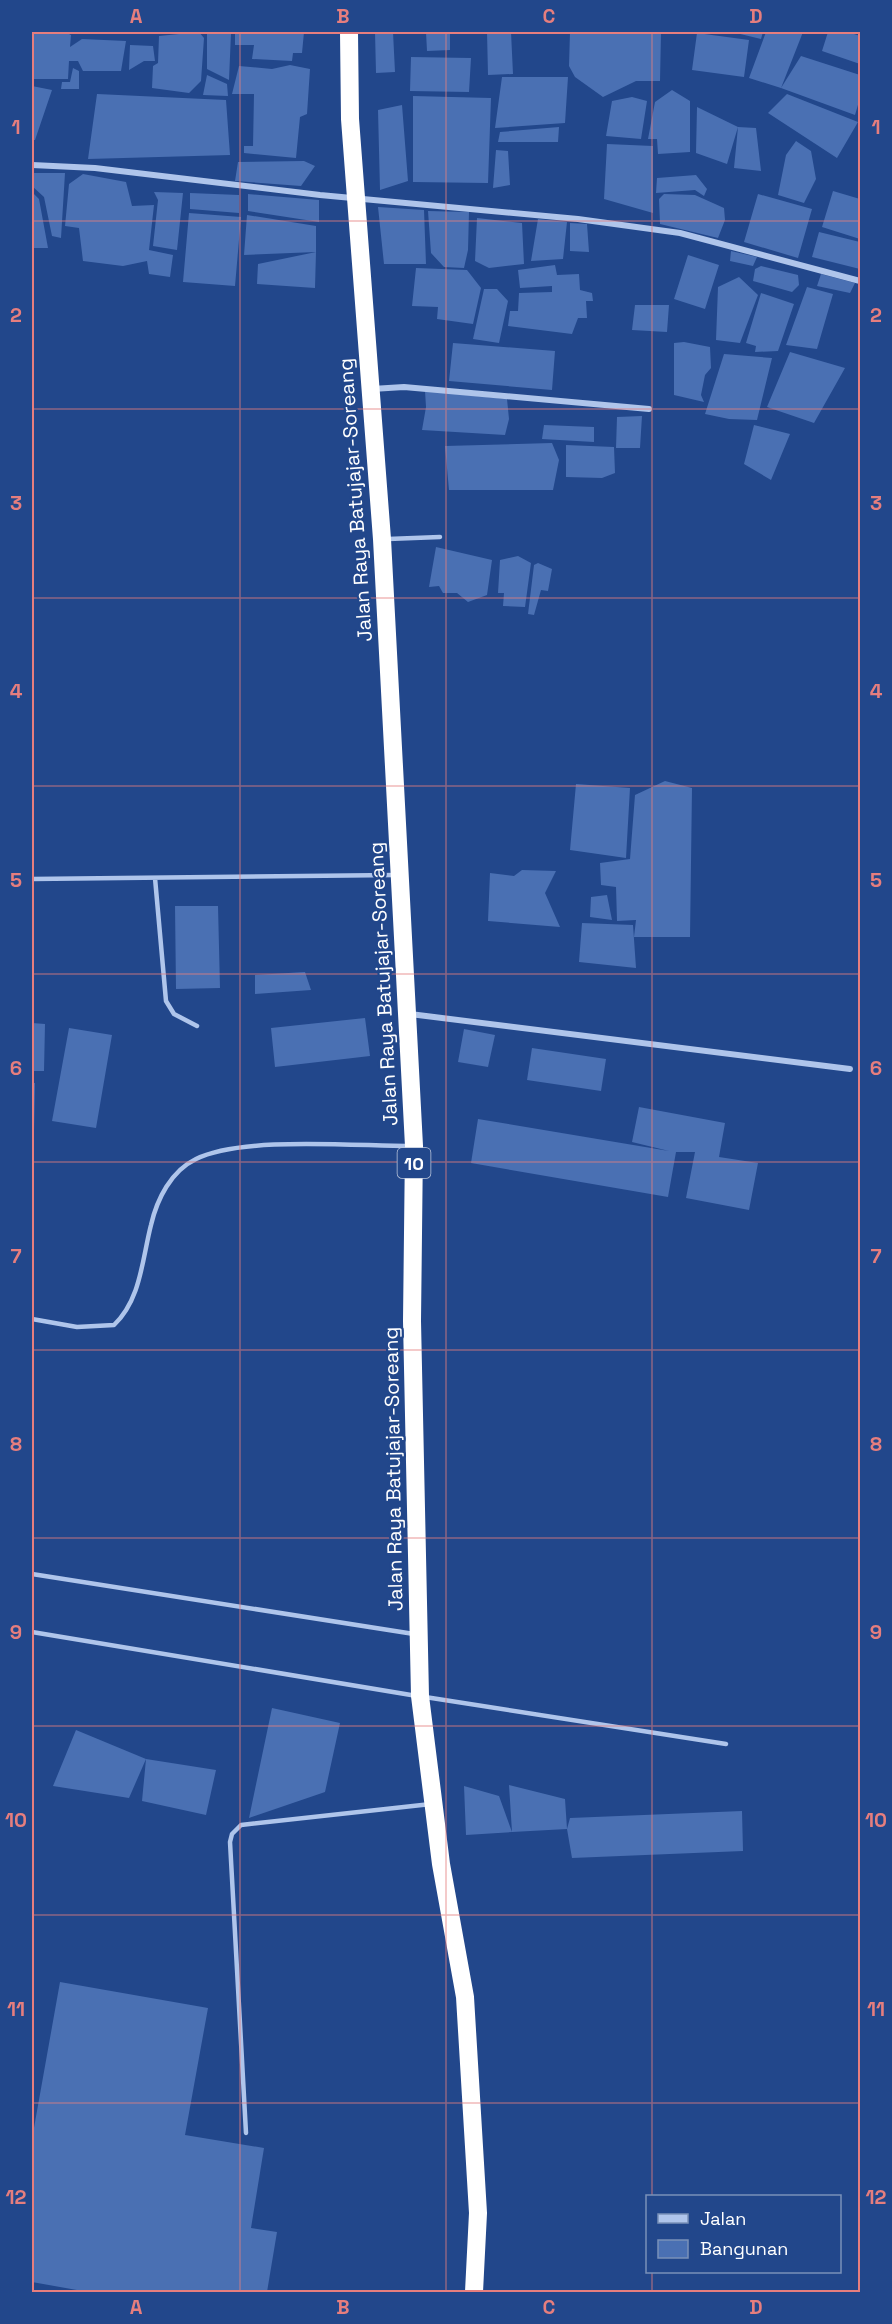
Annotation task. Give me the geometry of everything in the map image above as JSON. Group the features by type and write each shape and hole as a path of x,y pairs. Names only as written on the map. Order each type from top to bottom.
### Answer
{"highway":[{"name":"Jalan Raya Batujajar-Soreang","path":"349,32 350,119 382,540 414,1146 412,1321 420,1696 432,1803 465,1997 478,2213 474,2292"}],"street":[{"path":"32,165 95,168 355,198 578,219 680,233 861,281"},
{"path":"370,390 404,387 649,409"},
{"path":"406,1013 850,1069"}],"lane":[{"path":"382,540 440,537"},
{"path":"32,879 401,874"},
{"path":"155,878 166,1001 174,1014 197,1026"},
{"path":"32,1319 77,1327 114,1325 126,1313 135,1294 155,1208 172,1178 195,1159 241,1147 414,1146"},
{"path":"32,1574 419,1634"},
{"path":"32,1632 726,1744"},
{"path":"246,2133 230,1842 232,1834 241,1825 432,1803"}],"building":[{"path":"32,32 65,32 71,35 70,47 82,39 126,41 121,71 83,71 78,61 69,61 68,79 32,79"},
{"path":"199,32 204,38 201,81 189,93 152,88 153,66 158,63 159,36"},
{"path":"207,32 231,33 229,80 207,69"},
{"path":"235,32 304,32 302,53 293,53 292,61 252,59 254,45 235,45"},
{"path":"375,32 393,32 395,72 376,73"},
{"path":"426,32 450,32 450,50 427,51"},
{"path":"487,32 511,32 513,74 488,75"},
{"path":"570,32 661,32 660,81 636,81 603,97 575,77 569,66"},
{"path":"732,32 763,32 761,39"},
{"path":"766,32 803,32 781,88 749,78"},
{"path":"828,32 848,32 860,36 860,64 822,51"},
{"path":"697,33 749,40 744,77 692,70"},
{"path":"130,45 153,46 155,61 144,61 129,70"},
{"path":"801,56 860,75 860,98 855,115 781,88"},
{"path":"411,57 471,58 469,92 410,91"},
{"path":"290,65 310,69 307,114 300,117 296,158 244,153 244,146 253,146 254,94 232,94 239,66 272,69"},
{"path":"73,68 79,71 79,89 61,89 62,82 70,82"},
{"path":"207,75 227,84 228,96 203,95"},
{"path":"502,77 568,77 565,123 495,128"},
{"path":"32,86 52,90 35,140 32,140"},
{"path":"672,90 690,101 690,152 658,154 657,139 648,139 655,102"},
{"path":"97,94 226,100 230,155 88,159"},
{"path":"787,94 858,122 837,158 768,113"},
{"path":"413,96 491,98 488,183 413,182"},
{"path":"632,97 647,101 641,139 606,136 612,101"},
{"path":"402,105 408,181 380,190 378,110"},
{"path":"697,107 738,127 727,164 696,153"},
{"path":"559,127 558,142 498,142 500,132"},
{"path":"738,127 756,128 761,171 734,168"},
{"path":"796,141 811,151 816,179 804,203 778,195 786,155"},
{"path":"607,144 653,146 653,213 604,199"},
{"path":"496,150 508,151 510,185 493,188"},
{"path":"304,161 315,166 301,186 235,181 238,162"},
{"path":"32,173 65,173 61,238 52,236 44,197 32,186"},
{"path":"83,174 126,182 132,206 154,205 149,250 173,255 170,277 149,274 147,261 123,266 83,261 79,228 65,226 69,184"},
{"path":"696,175 707,189 704,196 695,190 656,193 657,178"},
{"path":"833,191 860,199 860,239 822,227"},
{"path":"32,192 39,199 48,248 32,248"},
{"path":"154,192 183,193 177,250 153,246 158,200"},
{"path":"190,193 239,195 239,213 190,209"},
{"path":"248,194 319,200 319,222 248,211"},
{"path":"664,194 695,195 724,208 725,220 718,238 660,224 659,199"},
{"path":"758,194 812,209 798,258 744,242"},
{"path":"378,207 424,210 426,264 384,264"},
{"path":"428,211 469,212 468,250 464,268 444,267 431,253"},
{"path":"189,213 241,217 235,286 183,282"},
{"path":"247,215 316,226 316,252 244,255"},
{"path":"477,218 522,223 524,264 489,268 475,261"},
{"path":"538,219 567,222 563,259 531,261"},
{"path":"570,223 587,224 589,252 570,251"},
{"path":"819,232 860,242 860,269 812,257"},
{"path":"731,251 757,257 753,266 730,261"},
{"path":"316,252 315,288 257,284 258,264"},
{"path":"688,255 719,265 705,309 674,299"},
{"path":"555,265 557,275 579,274 580,290 592,293 593,301 586,301 587,318 578,318 572,334 508,326 510,311 518,311 519,293 552,292 552,286 520,288 518,270"},
{"path":"761,266 798,275 799,285 792,292 753,281 755,269"},
{"path":"416,268 467,270 481,288 473,324 437,319 438,307 412,306"},
{"path":"821,274 855,283 850,293 817,286"},
{"path":"739,277 758,295 740,343 716,340 718,287"},
{"path":"807,287 833,294 817,349 786,345"},
{"path":"484,289 497,289 508,301 499,343 473,339"},
{"path":"761,293 794,304 778,351 755,352 756,346 746,343"},
{"path":"635,305 669,305 667,332 632,330"},
{"path":"684,342 710,347 711,368 705,375 701,395 704,402 674,395 674,343"},
{"path":"453,343 555,351 552,390 449,381"},
{"path":"790,352 845,368 814,423 767,407"},
{"path":"724,354 772,358 757,420 729,419 705,414"},
{"path":"425,391 507,399 509,419 505,435 422,430 426,407"},
{"path":"642,416 640,448 616,448 617,417"},
{"path":"544,425 594,427 594,442 542,439"},
{"path":"754,425 790,434 771,480 744,464"},
{"path":"552,443 559,460 553,490 449,490 445,446"},
{"path":"566,445 614,447 615,473 602,478 566,477"},
{"path":"436,547 492,560 487,595 468,602 457,593 443,593 439,586 429,587"},
{"path":"518,556 531,563 525,607 503,606 504,593 498,593 500,560"},
{"path":"538,563 552,569 548,591 541,590 534,615 528,614 534,565"},
{"path":"665,781 692,788 690,937 634,937 636,920 617,921 616,887 601,885 600,863 630,859 635,795"},
{"path":"576,784 630,788 626,858 570,850"},
{"path":"522,870 556,871 545,893 560,927 488,921 490,873 514,876"},
{"path":"607,895 612,920 590,917 591,897"},
{"path":"175,906 218,906 220,988 176,989"},
{"path":"582,923 633,925 636,968 579,962"},
{"path":"305,972 311,990 255,994 255,975"},
{"path":"365,1018 370,1056 275,1067 271,1028"},
{"path":"32,1023 45,1024 44,1071 32,1071"},
{"path":"69,1028 112,1035 96,1128 52,1121"},
{"path":"464,1029 495,1035 488,1067 458,1062"},
{"path":"532,1048 606,1059 601,1091 527,1080"},
{"path":"32,1083 35,1083 34,1131 32,1131"},
{"path":"639,1107 725,1123 719,1157 758,1163 749,1210 686,1198 695,1152 676,1152 668,1197 471,1163 478,1119 669,1151 632,1142"},
{"path":"272,1708 340,1723 325,1792 249,1818"},
{"path":"76,1730 146,1759 129,1798 53,1786"},
{"path":"146,1759 216,1770 206,1815 142,1801"},
{"path":"509,1785 565,1799 567,1829 512,1832"},
{"path":"464,1786 499,1796 512,1832 466,1835"},
{"path":"742,1811 743,1851 572,1858 567,1829 570,1818"},
{"path":"60,1982 208,2008 185,2135 264,2148 251,2228 277,2232 267,2292 88,2292 32,2282 32,2139"}]}
